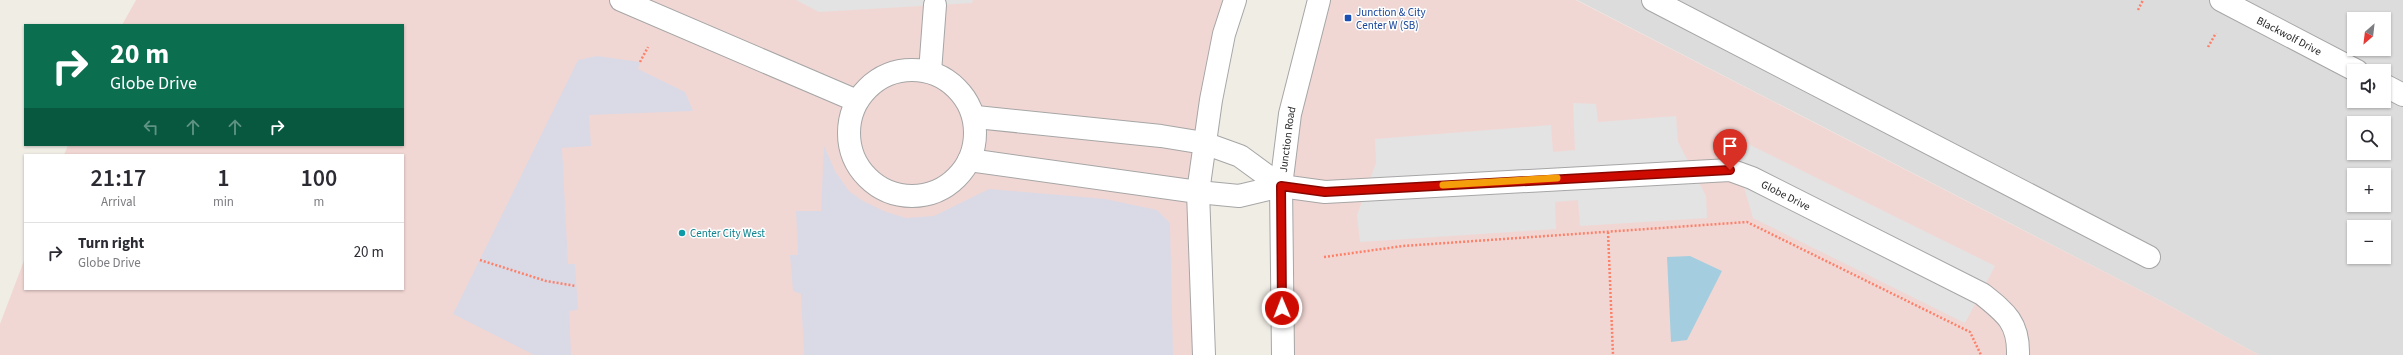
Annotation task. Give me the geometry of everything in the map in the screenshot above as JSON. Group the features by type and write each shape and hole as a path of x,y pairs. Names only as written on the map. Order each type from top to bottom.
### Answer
{"street":[{"path":"621,0 856,101"},
{"path":"1204,355 1198,192 1204,143 1224,34 1235,0"},
{"name":"Junction Road","path":"1283,355 1281,186 1290,114 1319,0"},
{"path":"1654,0 2149,257"},
{"name":"Blackwolf Drive","path":"2221,0 2347,66"},
{"path":"930,72 935,5"},
{"path":"908,69 930,72 944,77 961,91 976,118 976,139 973,154 957,179 939,191 919,196 897,195 885,190 867,178 854,159 848,137 849,122 856,101 870,84 890,73 908,69"},
{"path":"2391,89 2403,95"},
{"path":"976,118 1161,136 1204,143 1240,156 1281,186"},
{"path":"969,160 1198,192 1239,196 1281,186"},
{"name":"Globe Drive","path":"1281,186 1325,192 1730,170 1752,178 1982,294 2006,313 2018,337 2018,355"}],"path":[{"path":"2138,10 2143,0"},
{"path":"2208,47 2216,32"},
{"path":"1324,257 1403,246 1747,222 1970,332 1981,355"},
{"path":"1608,232 1613,355"},
{"path":"480,260 546,281 576,286"}],"shaded area":[{"path":"136,0 1235,0 1211,100 1204,355 0,355 0,324 24,261 24,290 404,290 404,154 64,154 68,146 404,146 404,24 123,24"},
{"path":"796,0 973,0 972,3 819,12"},
{"path":"1319,0 1576,0 2161,301 2259,355 1283,355 1281,186"},
{"path":"1577,0 2403,0 2403,355 2259,355 2161,301"},
{"path":"597,56 640,62 638,69 685,92 693,111 589,115 591,146 562,148 568,264 575,264 578,310 569,311 571,355 534,355 453,314 578,60"},
{"path":"1573,103 1596,104 1598,122 1676,116 1678,142 1706,196 1707,218 1580,226 1578,200 1555,202 1556,229 1360,242 1357,215 1376,163 1375,139 1551,125 1553,152 1575,150"},
{"path":"1742,141 1995,266 1965,323 1753,218 1734,153"},
{"path":"824,146 835,171 849,191 863,201 886,212 906,218 934,216 989,189 1105,199 1157,210 1170,223 1173,355 804,355 801,294 793,291 790,255 798,255 796,211 821,211"}],"water":[{"path":"1690,256 1722,271 1687,340 1671,342 1667,257"}],"slow traffic":[{"path":"1443,185 1557,178"}],"place":[{"name":"Junction & City Center W (SB)","path":"1348,18"},
{"name":"Center City West","path":"682,233"}],"route":[{"path":"1282,308 1281,186 1325,192 1536,179 1730,170"}]}
